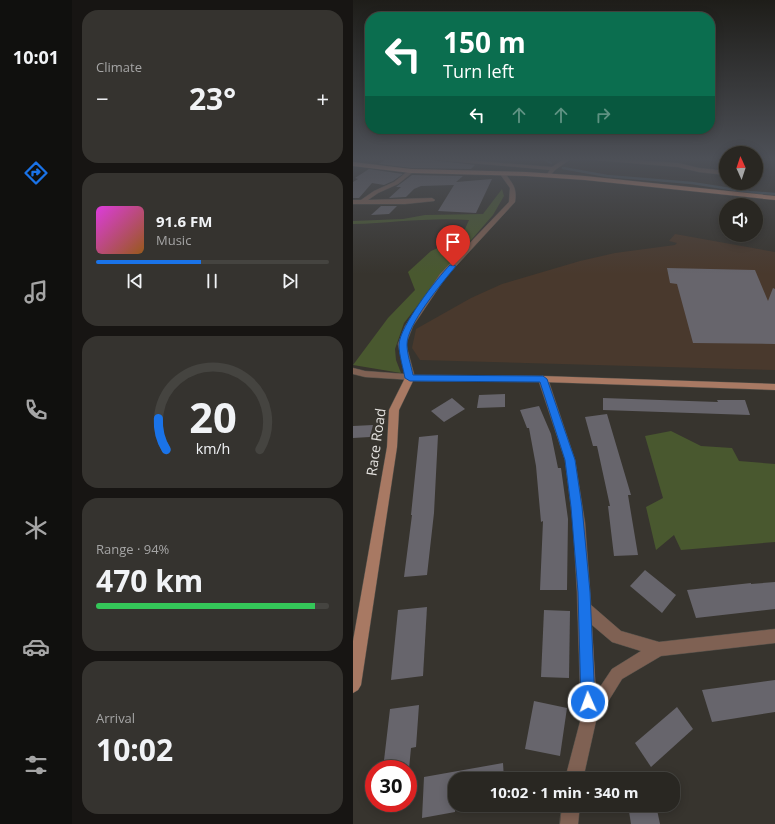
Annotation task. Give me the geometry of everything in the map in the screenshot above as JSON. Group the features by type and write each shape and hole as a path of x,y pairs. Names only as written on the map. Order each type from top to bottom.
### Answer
{"main road":[{"path":"760,196 775,198"}],"street":[{"path":"362,202 370,196"},
{"path":"410,378 402,344 409,326 443,276 512,202 513,196"},
{"path":"353,202 432,200"},
{"path":"353,371 365,374 410,378 543,379 775,387"},
{"name":"Race Road","path":"353,685 392,447 394,410 410,378"},
{"path":"543,379 570,460 579,523 585,609 589,718 575,772"},
{"path":"585,609 617,637 659,649 775,636"},
{"path":"589,718 617,674 659,649"},
{"path":"569,824 570,812"}],"shaded area":[{"path":"675,234 775,252 775,370 420,360 412,348 416,329 471,298 502,284 580,261 615,253 675,245 677,243 669,241"}],"green space":[{"path":"496,196 504,196 493,215 451,263 404,323 395,349 396,360 401,373 353,365 388,318 415,290 408,272 431,251 461,238 469,220 425,220 353,224 353,221 403,219 425,215 483,214"},
{"path":"671,431 701,446 732,448 739,461 775,464 775,542 681,550 674,535 656,550 646,507 663,498 645,436"}],"building":[{"path":"353,196 360,196 359,198 353,198"},
{"path":"391,196 407,196 406,197 389,198"},
{"path":"447,196 484,196 476,213 438,211"},
{"path":"381,206 397,206 389,214 371,215"},
{"path":"667,268 755,270 768,301 773,288 775,289 775,344 693,343 677,284 670,283"},
{"path":"505,394 505,407 477,408 479,395"},
{"path":"452,398 465,409 444,422 431,411"},
{"path":"603,398 718,402 717,400 745,400 750,415 603,410"},
{"path":"539,406 551,434 558,468 561,468 568,519 567,590 540,590 543,521 541,522 536,466 529,428 527,428 520,410"},
{"path":"607,414 631,495 628,495 638,555 614,556 608,506 610,506 597,446 593,446 585,417"},
{"path":"373,425 370,437 353,438 353,426"},
{"path":"438,435 434,513 427,575 404,577 412,515 419,437"},
{"path":"645,570 676,595 662,613 630,586"},
{"path":"775,582 775,609 696,618 687,590 751,583"},
{"path":"427,607 423,676 391,680 398,610"},
{"path":"544,610 570,611 569,678 541,677"},
{"path":"775,680 775,712 712,722 702,690"},
{"path":"534,701 567,708 560,756 525,749"},
{"path":"419,705 416,747 411,748 410,760 384,760 390,709"},
{"path":"677,707 693,729 651,767 635,743"},
{"path":"503,763 504,772 452,772"},
{"path":"448,773 448,812 455,812 422,818 424,777"},
{"path":"629,812 657,812 660,824 631,824"}],"route":[{"path":"453,266 443,276 409,326 402,344 410,378 543,379 570,460 577,507 584,592 588,702"}]}
